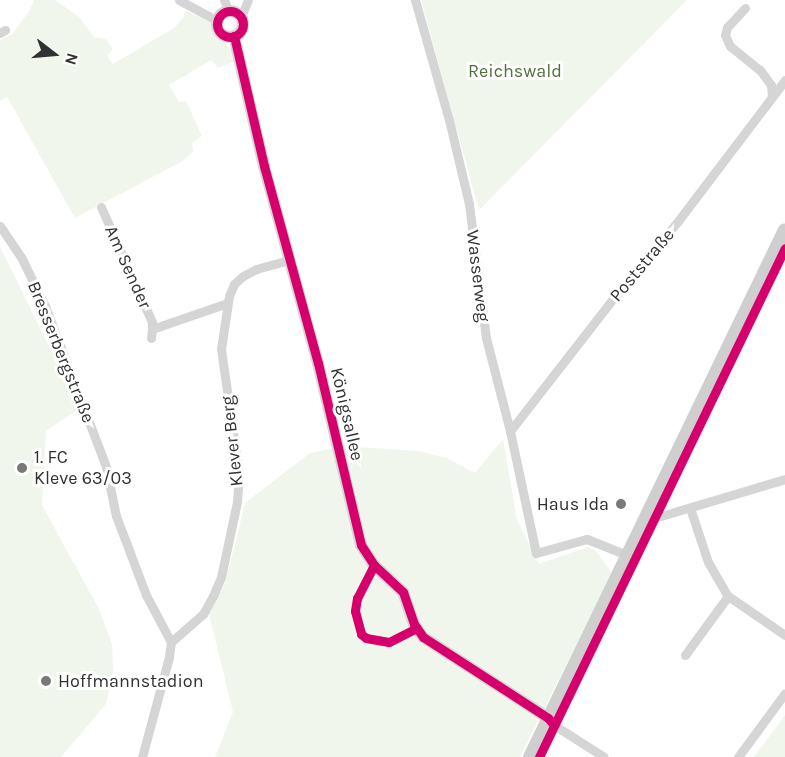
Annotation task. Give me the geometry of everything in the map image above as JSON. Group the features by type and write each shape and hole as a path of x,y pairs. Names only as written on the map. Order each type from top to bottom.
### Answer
{"main road":[{"path":"530,757 646,513 785,230"}],"street":[{"path":"179,0 218,21"},
{"path":"241,17 226,6 218,21 220,32 234,36 243,27 241,17 248,0"},
{"name":"Wasserweg","path":"415,0 465,188 479,269 486,338 510,431 536,554 587,539 627,555"},
{"path":"745,8 727,27 725,35 730,46 760,70 771,86 771,97"},
{"name":"Königsallee","path":"234,36 264,166 328,404 356,533 365,554 403,592 414,624 423,637 548,718"},
{"name":"Poststraße","path":"510,431 616,295 692,203 785,80"},
{"name":"Am Sender","path":"100,207 152,322 152,333 227,303"},
{"name":"Bresserbergstraße","path":"0,226 22,258 45,306 106,467 116,516 146,595 171,642"},
{"name":"Klever Berg","path":"171,642 203,614 213,596 221,577 237,502 239,474 221,349 227,303 234,284 243,276 255,269 290,260"},
{"path":"646,513 661,516 785,479"},
{"path":"690,508 708,562 728,596 785,635"},
{"path":"685,655 728,596"},
{"path":"142,757 171,642"},
{"path":"738,757 785,693"},
{"path":"548,718 554,725 604,757"}],"green space":[{"path":"34,0 55,0 79,17 94,37 106,39 113,49 107,56 113,64 174,28 183,18 185,10 211,22 213,32 231,49 235,61 218,68 211,60 169,85 179,102 186,101 202,136 192,143 193,152 181,162 75,218 7,97 0,101 0,40 12,34 30,10"},
{"name":"Reichswald","path":"421,0 687,0 479,210"},
{"name":"1. FC Kleve 63/03","path":"0,247 64,376 76,411 46,431 42,505 99,609 112,644 113,671 106,704 61,757 0,757"},
{"path":"503,439 517,520 539,564 588,547 596,551 612,573 520,757 215,757 233,712 209,614 225,584 245,503 310,453 342,446 419,451 447,458 475,473"},
{"path":"785,715 785,757 754,757"}],"cycle path":[{"path":"230,11 239,15 243,24 239,33 230,37 221,33 217,24 221,15 230,11"},
{"path":"234,36 264,166 318,363 361,545 374,565 403,592 414,624 423,637 548,718 554,725"},
{"path":"539,757 785,248"},
{"path":"374,565 357,598 355,611 361,634 366,638 389,642 417,628"}],"place":[{"name":"1. FC Kleve 63/03","path":"22,468"},
{"name":"Haus Ida","path":"621,504"},
{"name":"Hoffmannstadion","path":"46,681"}]}
